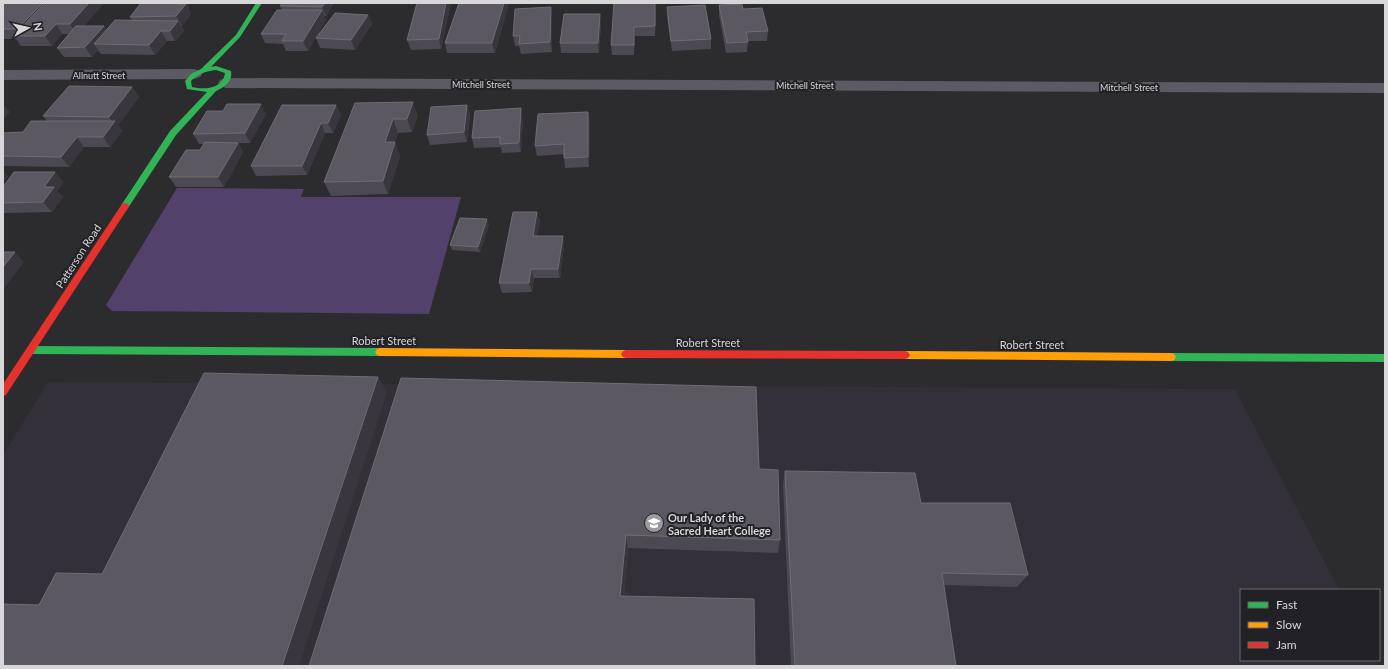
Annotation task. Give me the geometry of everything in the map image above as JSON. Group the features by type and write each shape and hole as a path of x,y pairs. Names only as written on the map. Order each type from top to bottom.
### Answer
{"street":[{"name":"Patterson Road","path":"195,82 238,36 259,3"},
{"name":"Patterson Road","path":"3,392 173,133 225,72 238,36"},
{"path":"216,68 225,72 202,91 195,82 216,68"},
{"name":"Mitchell Street","path":"225,72 1385,88"},
{"name":"Allnutt Street","path":"3,75 195,82"},
{"name":"Patterson Road","path":"173,133 185,107"},
{"name":"Robert Street","path":"31,350 1385,358"}],"shaded area":[{"path":"177,188 304,189 301,197 461,197 429,314 112,311 106,305"},
{"name":"Our Lady of the Sacred Heart College","path":"48,382 1235,389 1338,589 1240,589 1240,661 1376,661 1378,666 3,666 3,455"}],"building":[{"path":"3,3 43,3 17,29 3,29"},
{"path":"45,3 89,3 70,24 56,24 45,36 13,36"},
{"path":"141,3 186,4 176,16 130,17"},
{"path":"282,3 325,3 322,7 280,6"},
{"path":"417,3 446,3 439,39 407,40"},
{"path":"459,3 504,3 492,43 445,43"},
{"path":"614,3 655,3 655,26 634,27 634,45 611,45"},
{"path":"742,4 743,9 762,8 768,31 746,32 748,42 727,43 719,5"},
{"path":"705,5 711,39 671,41 667,7"},
{"path":"551,7 550,42 519,44 520,36 513,36 515,9"},
{"path":"277,10 322,10 303,41 282,41 286,34 261,34"},
{"path":"335,13 368,15 351,40 316,38"},
{"path":"564,14 600,14 598,43 560,43"},
{"path":"115,20 178,21 170,31 161,31 149,45 94,44"},
{"path":"76,26 104,26 85,47 57,48"},
{"path":"69,86 132,87 109,117 43,116"},
{"path":"413,102 407,119 393,119 385,142 395,142 383,181 324,182 355,103"},
{"path":"227,104 261,104 245,133 193,134 207,111 223,111"},
{"path":"282,105 336,105 328,123 321,123 302,166 251,166"},
{"path":"467,105 464,132 427,135 431,107"},
{"path":"521,108 519,143 500,144 500,137 472,138 475,111"},
{"path":"588,112 588,157 564,158 564,144 535,146 538,114"},
{"path":"31,121 115,121 103,137 77,137 61,157 3,156 3,133 23,132"},
{"path":"205,142 238,143 218,177 169,177 186,150 200,150"},
{"path":"14,172 55,172 44,187 54,187 43,202 3,203 3,187"},
{"path":"513,212 537,212 533,236 563,236 558,269 531,269 529,283 499,283"},
{"path":"460,218 487,219 478,247 450,245"},
{"path":"3,252 15,252 3,267"},
{"path":"204,373 378,377 282,666 3,666 3,604 39,605 56,573 102,574"},
{"path":"401,378 756,387 759,469 778,470 780,540 626,535 620,596 754,599 755,666 309,666"},
{"path":"785,471 915,473 921,503 1010,503 1028,575 942,573 956,666 795,666"}],"traffic: fast":[{"path":"204,70 238,36 259,3"},
{"path":"216,68 229,72 228,78 220,87 208,90 195,90 189,88 188,81 194,75 204,70 216,68"},
{"path":"125,206 173,133 214,89"},
{"path":"31,350 380,352"},
{"path":"1171,357 1385,358"}],"traffic: slow":[{"path":"380,352 626,354"},
{"path":"905,355 1171,357"}],"traffic: jam":[{"path":"3,392 125,206"},
{"path":"626,354 905,355"}],"place":[{"name":"Our Lady of the Sacred Heart College","path":"654,523"}]}
